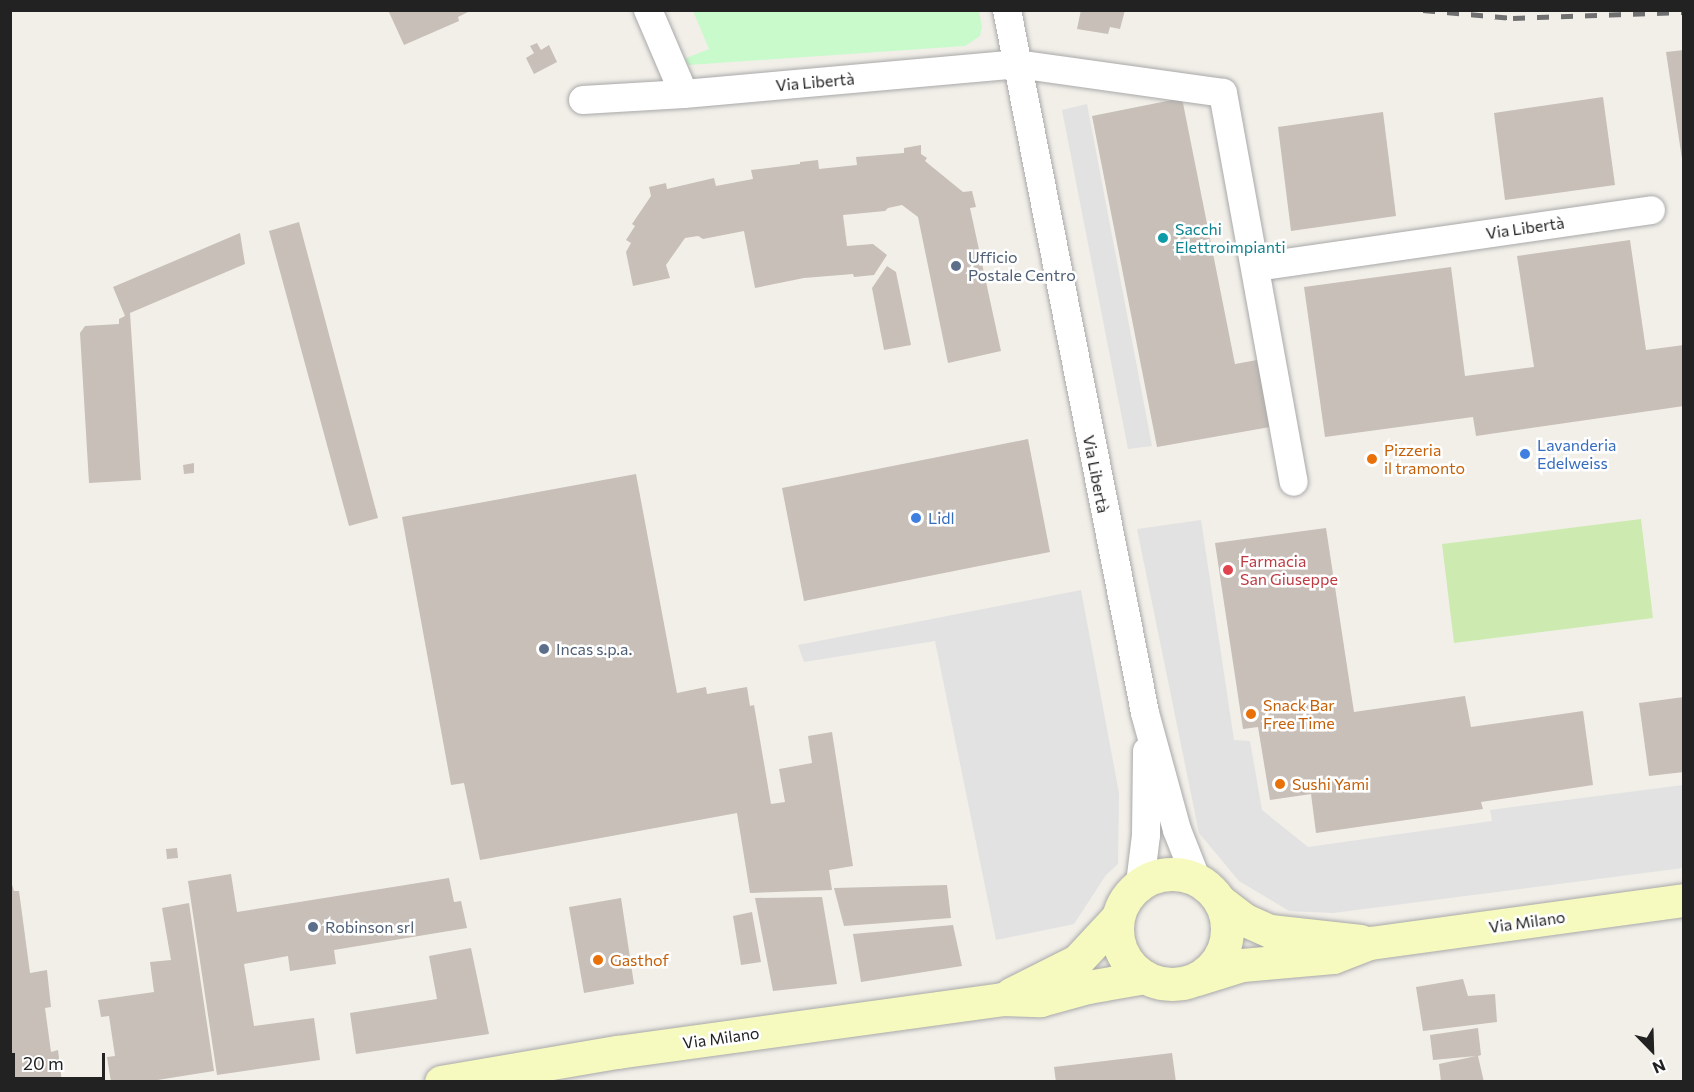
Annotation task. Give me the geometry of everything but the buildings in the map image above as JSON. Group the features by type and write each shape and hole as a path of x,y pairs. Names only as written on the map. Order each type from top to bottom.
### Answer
{"main road":[{"path":"1140,884 1167,873 1196,878"},
{"name":"Via Milano","path":"1196,878 1211,888 1221,902 1245,920 1270,931 1370,943"},
{"name":"Via Milano","path":"1002,999 1077,961 1117,918 1129,893 1140,884"},
{"name":"Via Milano","path":"441,1082 617,1052 1002,999 1040,1000 1089,987 1145,977 1162,984 1180,984 1242,965 1334,957 1370,943 1683,900"},
{"path":"1197,979 1212,968 1222,953 1227,927 1221,902"},
{"path":"1117,918 1117,935 1121,952 1131,967 1145,977"}],"street":[{"path":"648,10 684,94"},
{"name":"Via Libertà","path":"1007,10 1145,713 1178,830 1196,878"},
{"name":"Via Libertà","path":"583,100 684,94 1017,64 1223,93 1257,267 1294,482"},
{"name":"Via Libertà","path":"1257,267 1651,210"},
{"path":"1140,884 1146,823 1145,713"}],"green space":[{"path":"693,11 979,11 982,27 980,36 965,46 689,65 684,59 709,49"},
{"path":"1641,519 1653,618 1454,643 1442,544"}],"shaded area":[{"path":"1087,104 1152,446 1128,449 1062,110"},
{"path":"1201,520 1234,740 1250,741 1262,810 1308,847 1492,821 1490,810 1683,785 1683,868 1333,913 1289,911 1239,881 1199,833 1137,529"},
{"path":"1081,590 1119,793 1118,864 1106,875 1074,924 996,940 935,641 804,662 798,645"}],"railway":[{"path":"1423,10 1513,18 1684,12"}],"place":[{"name":"Sacchi Elettroimpianti","path":"1163,238"},
{"name":"Ufficio Postale Centro","path":"956,266"},
{"name":"Lavanderia Edelweiss","path":"1525,454"},
{"name":"Pizzeria il tramonto","path":"1372,459"},
{"name":"Lidl","path":"916,518"},
{"name":"Farmacia San Giuseppe","path":"1228,570"},
{"name":"Incas s.p.a.","path":"544,649"},
{"name":"Snack Bar Free Time","path":"1251,714"},
{"name":"Sushi Yami","path":"1280,784"},
{"name":"Robinson srl","path":"313,927"},
{"name":"Gasthof","path":"598,960"}]}
